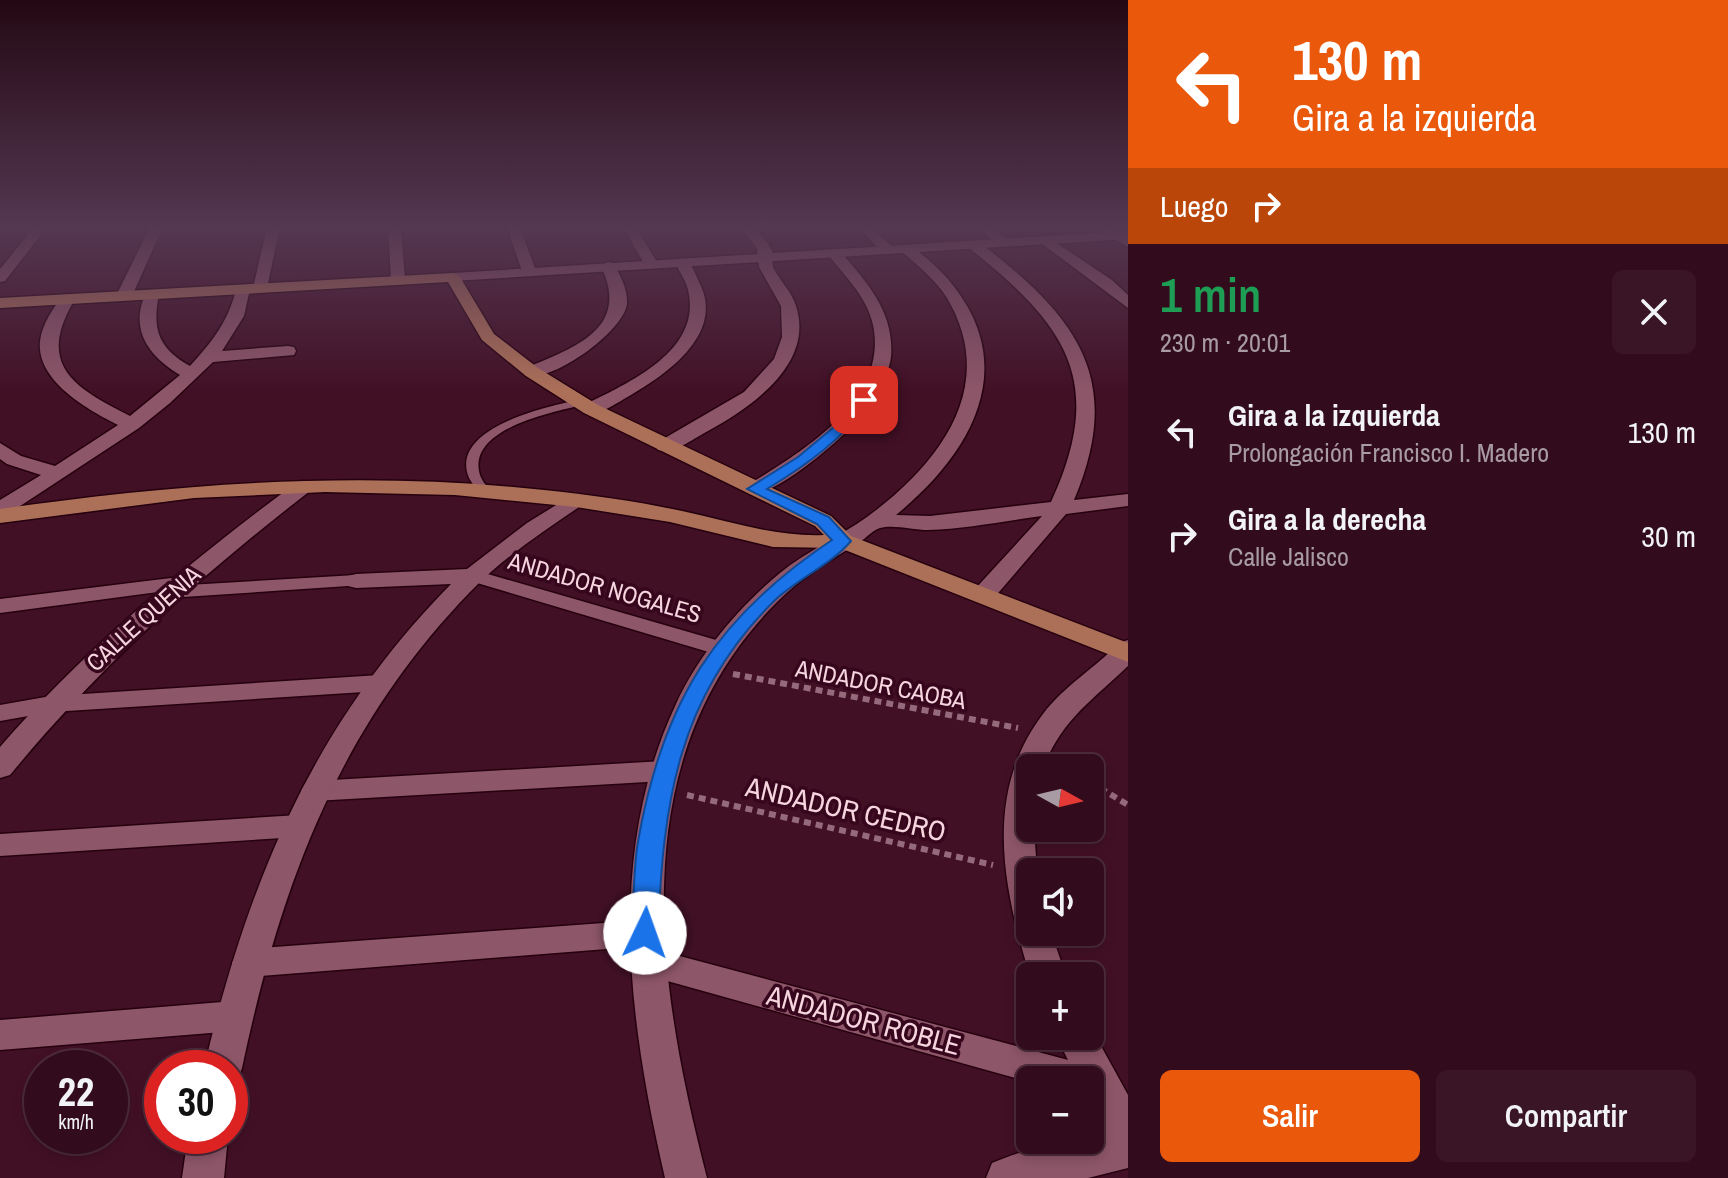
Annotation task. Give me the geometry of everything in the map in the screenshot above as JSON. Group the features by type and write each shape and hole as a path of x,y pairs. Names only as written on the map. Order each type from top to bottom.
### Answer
{"main road":[{"path":"0,303 366,282"},
{"path":"456,282 488,337 532,372 585,406 823,521 843,541"},
{"path":"0,516 89,502 303,487 484,491 574,500 638,509 787,542 843,541 1127,651"},
{"path":"746,532 766,510 762,492"}],"street":[{"path":"124,296 131,282"},
{"path":"0,509 132,424 190,374 207,357 234,320 254,282"},
{"path":"532,372 588,344 614,319 621,300 619,282"},
{"path":"585,406 644,381 665,366 686,343 698,321 700,300 695,282"},
{"path":"665,446 738,406 764,383 782,358 790,336 790,311 776,282"},
{"path":"762,492 839,430 864,400 879,372 884,344 881,318 871,294 862,282"},
{"path":"686,1178 663,1092 646,947 650,845 662,780 689,704 716,660 766,598 793,574 876,521 925,480 957,439 974,400 978,364 971,330 956,300 942,282"},
{"path":"984,594 1059,509 1081,460 1088,414 1082,372 1066,334 1041,301 1021,282"},
{"path":"1105,282 1128,303"},
{"path":"152,294 145,317 148,339 164,359 190,374"},
{"path":"67,299 53,323 48,348 58,372 80,394 110,415 132,424"},
{"path":"207,357 288,351"},
{"path":"0,449 14,460 57,473"},
{"name":"CALLE QUENIA","path":"0,767 51,704 97,657 174,587 303,487"},
{"path":"227,1050 247,963 279,870 314,791 352,724 432,618 523,534 574,500"},
{"path":"876,521 930,523 1128,500"},
{"path":"0,606 174,587 474,576"},
{"name":"ANDADOR NOGALES","path":"474,576 716,660"},
{"path":"1020,858 1018,829 1024,775 1053,722 1127,651"},
{"path":"0,713 51,704 380,683"},
{"path":"314,791 662,780"},
{"path":"0,845 299,826"},
{"name":"ANDADOR ROBLE","path":"247,963 646,947 1038,1066"},
{"path":"0,1035 235,1016"},
{"path":"1104,1101 1128,1135"},
{"path":"1007,1178 1128,1147"},
{"path":"203,1178 206,1154"}],"lane":[{"path":"484,491 474,474 474,457 483,442 500,428 523,418 585,406"}],"path":[{"name":"ANDADOR CAOBA","path":"716,660 1047,733"},
{"name":"ANDADOR CEDRO","path":"662,780 1016,870"},
{"path":"1104,790 1128,805"}],"route":[{"path":"645,933 650,845 664,771 689,704 741,624 793,574 843,541 823,521 755,489 804,460 839,430 864,400"}]}
